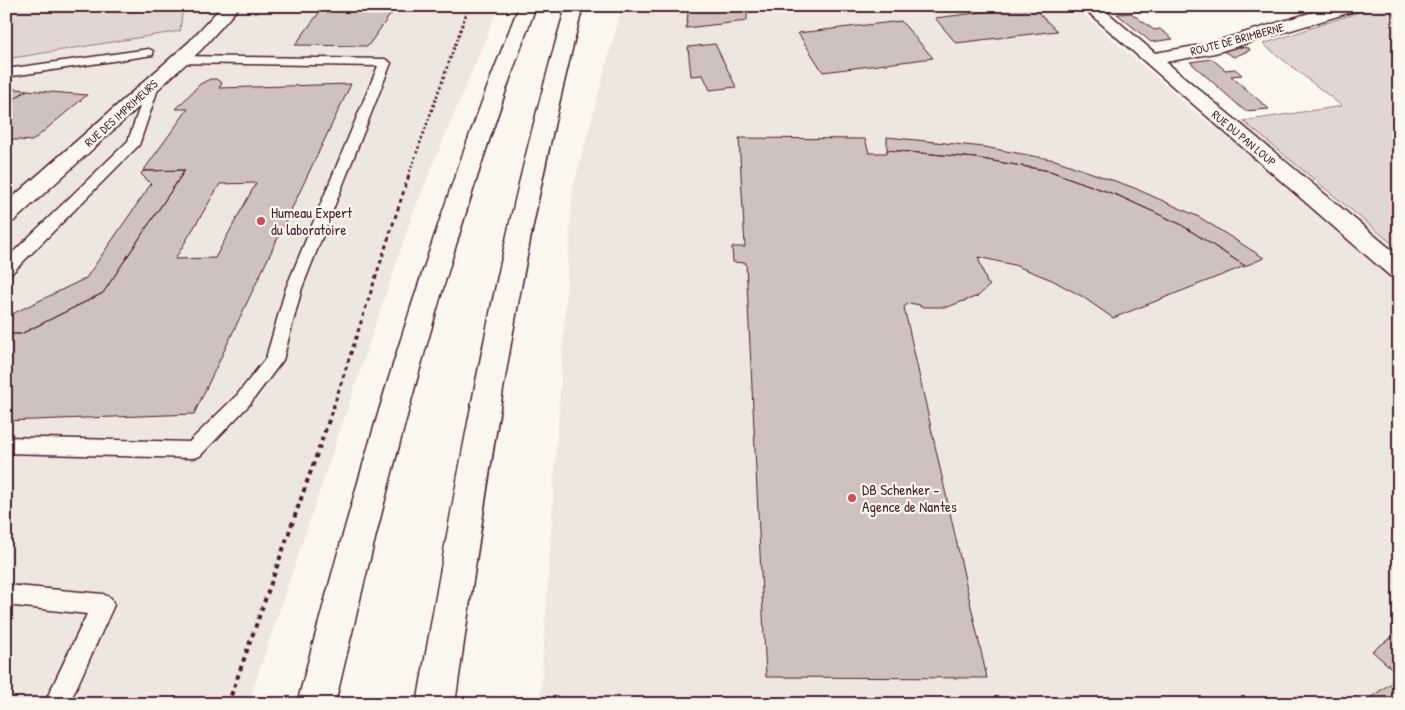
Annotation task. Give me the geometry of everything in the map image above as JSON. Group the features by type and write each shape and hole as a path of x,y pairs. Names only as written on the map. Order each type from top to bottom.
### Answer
{"main road":[{"name":"RUE DES IMPRIMEURS","path":"6,216 180,60 232,6"},
{"path":"316,704 394,410 466,179 528,6"},
{"path":"436,704 501,320 544,123 575,6"},
{"name":"RUE DU PAN LOUP","path":"1088,6 1399,270"},
{"name":"ROUTE DE BRIMBERNE","path":"1150,59 1209,48 1352,6"}],"lane":[{"path":"6,73 149,53"},
{"path":"6,444 193,450 243,400 274,360 294,288 385,63 180,60"},
{"path":"6,269 134,142 154,83"},
{"path":"6,595 103,605 56,704"}],"path":[{"path":"228,704 338,394 390,228 469,6"}],"shaded area":[{"path":"6,6 499,6 413,213 248,704 6,704"},
{"path":"6,6 183,6 180,31 6,59"},
{"path":"622,6 1074,6 1212,126 1243,121 1399,249 1399,704 540,704 573,188"},
{"path":"1378,6 1399,6 1399,249 1243,121 1342,106 1263,44"}],"building":[{"path":"324,6 403,6 390,15 368,46 295,45"},
{"path":"689,6 747,6 747,21 686,28"},
{"path":"988,6 1031,6 1057,31 956,43 935,18 992,11"},
{"path":"1131,13 1154,30 1160,29 1173,39 1151,42 1117,14"},
{"path":"901,21 933,58 823,72 798,33"},
{"path":"715,44 736,87 710,90 703,75 691,76 688,47"},
{"path":"1237,47 1249,48 1250,50 1234,57 1223,51"},
{"path":"1212,59 1225,70 1235,69 1242,75 1231,76 1269,109 1245,111 1190,62"},
{"name":"Humeau Expert du laboratoire","path":"210,79 216,79 222,83 219,88 351,84 194,414 6,421 6,334 21,334 103,293 185,170 143,171 188,109 176,109 200,84","holes":["256,183 215,258 175,259 220,184"]},
{"path":"6,88 27,90 6,105"},
{"path":"27,90 87,95 32,141 6,139 6,105"},
{"path":"887,137 984,147 1055,160 1132,187 1199,217 1264,258 1245,266 1180,224 1119,196 1050,171 976,158 887,150"},
{"name":"DB Schenker - Agence de Nantes","path":"739,138 865,139 869,153 887,153 887,150 976,158 1050,171 1119,196 1180,224 1245,266 1113,318 1083,297 1052,280 1014,265 978,257 987,283 990,285 978,296 947,307 920,307 920,305 909,303 904,307 987,678 766,677 746,263 733,262 732,247 745,247"},
{"path":"185,170 103,293 21,334 6,334 6,320 10,315 86,278 151,184 141,174 143,171"},
{"path":"1399,632 1399,675 1372,651"},
{"path":"1399,677 1399,704 1362,704"}],"place":[{"name":"Humeau Expert du laboratoire","path":"261,221"},
{"name":"DB Schenker - Agence de Nantes","path":"852,498"}]}
